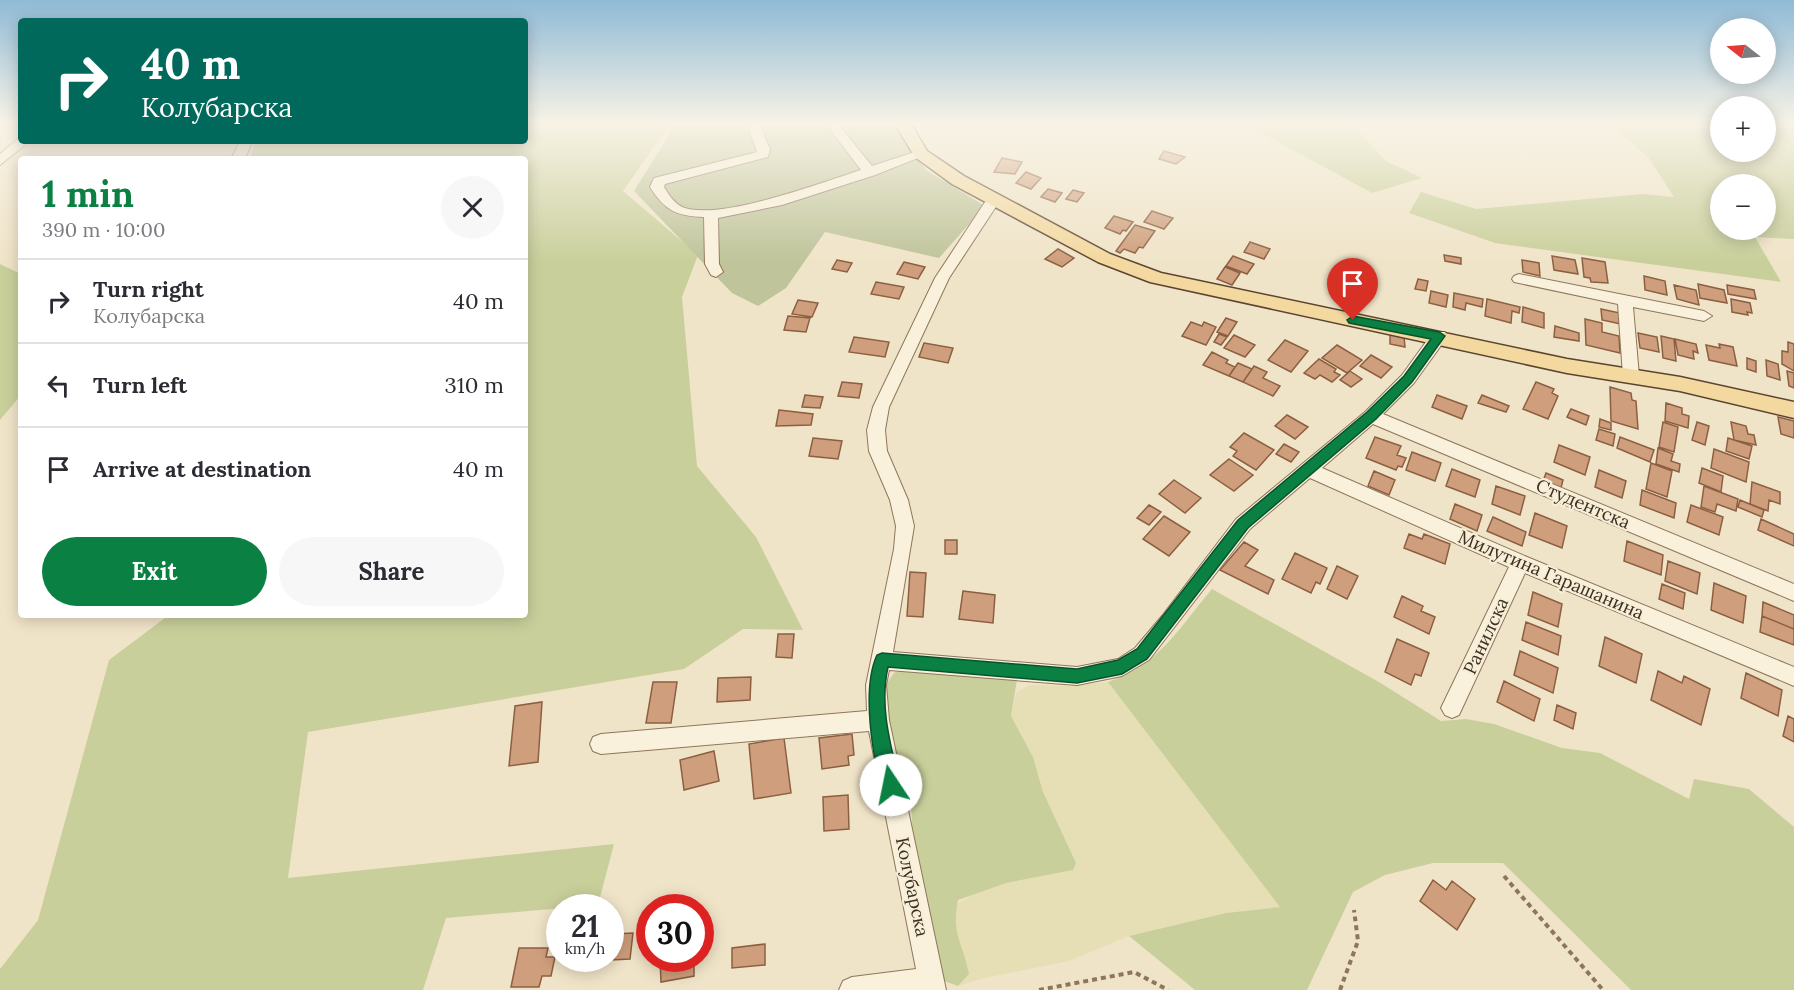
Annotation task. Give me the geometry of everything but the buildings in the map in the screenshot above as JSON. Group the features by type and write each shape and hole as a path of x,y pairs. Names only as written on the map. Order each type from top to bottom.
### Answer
{"main road":[{"path":"944,170 958,180 1104,258 1157,278 1439,336 1568,366 1680,384 1794,410"}],"street":[{"path":"701,170 659,181 657,184 669,207 677,211 705,212 711,215 777,202 875,170"},
{"name":"Колубарска","path":"932,985 878,720 876,685 903,549 904,526 899,500 878,451 876,430 881,407 942,278 994,199"},
{"path":"711,215 712,264 716,273"},
{"path":"1519,279 1704,316"},
{"path":"1625,300 1631,376"},
{"path":"882,660 1077,676 1122,667 1142,654 1243,524 1310,470 1371,416 1408,379 1439,336"},
{"name":"Студентска","path":"1371,416 1794,593"},
{"name":"Милутина Гарашанина","path":"1310,470 1520,563 1794,677"},
{"name":"Ранилска","path":"1452,708 1520,563"},
{"path":"601,744 878,720"},
{"path":"852,990 932,985"}],"path":[{"path":"1504,876 1603,990"},
{"path":"1340,990 1358,941 1354,910"},
{"path":"1039,990 1134,972 1168,990"}],"shaded area":[{"path":"1108,682 1281,907 1226,913 1129,936 1069,961 980,979 958,986 969,974 956,938 954,918 957,904 979,891 1006,883 1072,870 1076,863 1043,792 1033,757 1011,716 1016,693 1029,685 1071,686"}],"green space":[{"path":"528,170 638,170 623,191 698,255 682,297 697,466 756,537 803,630 743,629 684,669 308,732 288,878 614,844 601,894 546,894 546,909 446,918 423,990 0,990 0,969 38,920 109,660 165,618 528,618"},
{"path":"647,170 926,170 985,206 939,258 825,232 786,288 758,306 732,293 634,191"},
{"path":"1330,170 1405,170 1422,178 1372,193"},
{"path":"1657,170 1794,170 1794,239 1776,238 1776,174 1710,174 1710,240 1757,240 1781,282 1495,243 1409,213 1421,192 1476,209 1643,194 1674,197"},
{"path":"0,264 18,273 18,399 0,420"},
{"path":"1212,589 1379,682 1441,721 1466,719 1494,724 1562,748 1600,753 1689,799 1694,779 1749,789 1794,827 1794,990 1631,990 1503,863 1433,863 1385,875 1353,892 1307,990 1195,990 1129,936 1226,913 1280,907 1108,682 1142,665 1155,655"},
{"path":"905,668 1017,680 1011,716 1033,757 1043,792 1076,863 1073,870 1006,883 958,900 957,931 969,974 958,986 941,980 911,835 911,807 907,795 898,783 882,690 894,673"}],"route":[{"path":"891,785 878,720 876,685 882,660 1077,676 1122,667 1142,654 1243,524 1310,470 1371,416 1408,379 1439,336 1353,320"}]}
